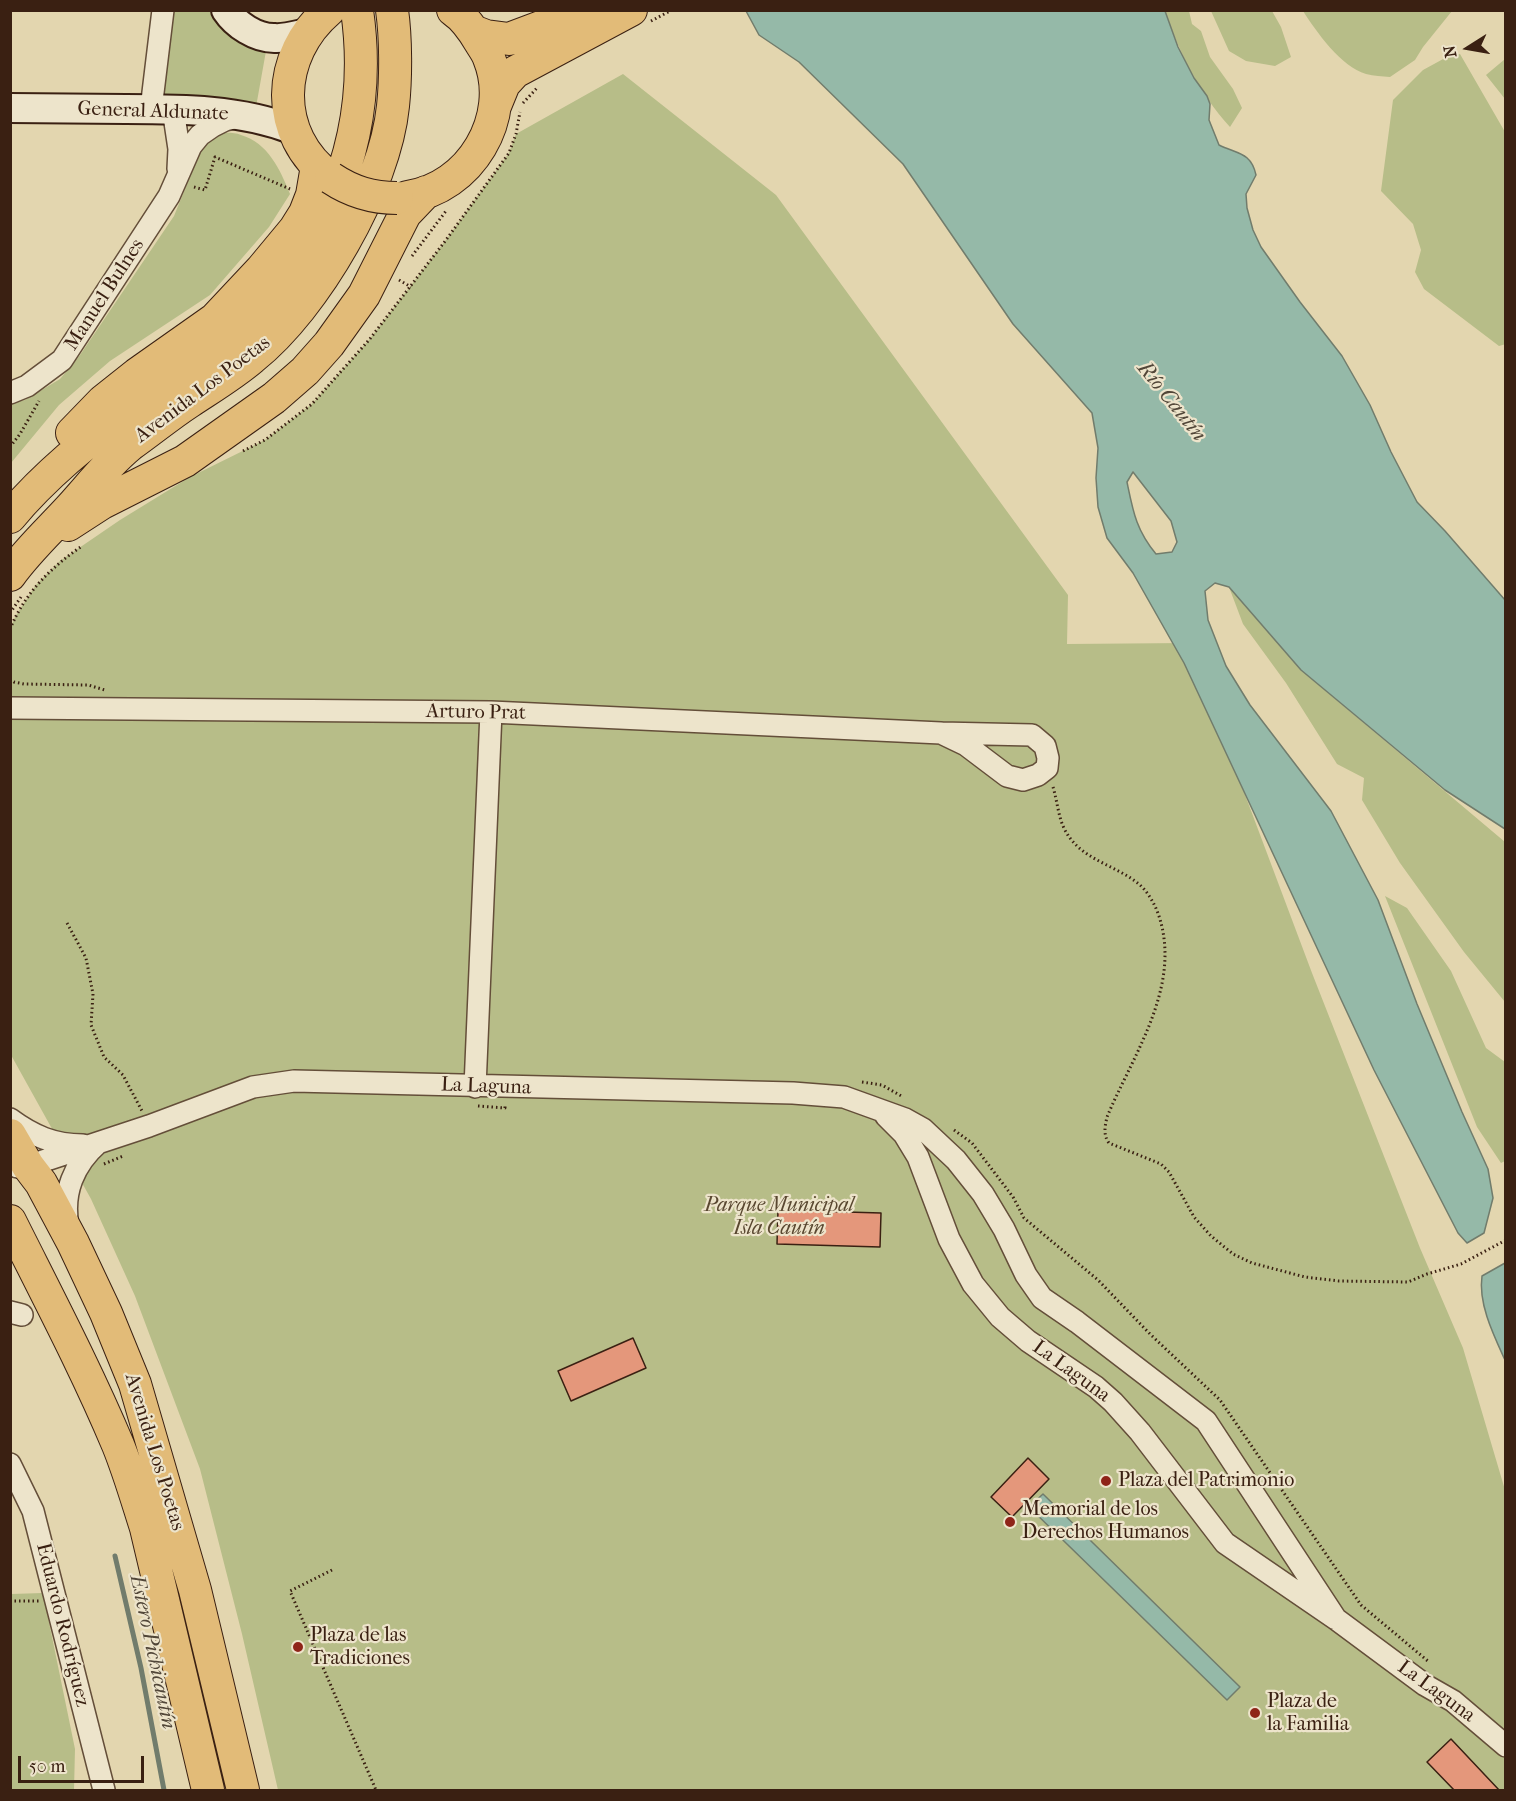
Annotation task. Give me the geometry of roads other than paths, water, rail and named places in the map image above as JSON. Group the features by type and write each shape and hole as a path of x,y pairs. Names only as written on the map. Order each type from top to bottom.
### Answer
{"main road":[{"path":"226,10 231,17 255,34 275,39 330,15"},
{"name":"Avenida Los Poetas","path":"10,575 97,477 128,448 254,357 320,281 366,200 381,160 393,106 394,27 392,10"},
{"path":"330,15 299,46 291,68 288,93 289,113 294,130 300,143 324,172 354,191 368,195 412,195 443,185 459,174 472,160 490,128 495,106 504,84 515,72 608,14"},
{"path":"463,21 486,36 509,39 608,14"},
{"name":"Avenida Los Poetas","path":"10,515 49,477 119,417 208,356 233,336 273,296 307,251 334,200 351,149 359,98 360,31 330,15"},
{"path":"463,21 489,58 495,83 495,106"},
{"name":"General Aldunate","path":"10,108 162,109 246,116 272,121 294,130"},
{"path":"10,515 27,486 67,438 103,401 215,319 261,270 295,230 324,172"},
{"path":"38,541 102,503 185,461 274,398 305,371 329,344 364,295 405,214 412,195"},
{"name":"Avenida Los Poetas","path":"10,1135 19,1166 41,1183 73,1243 121,1348 142,1407 195,1590 243,1791"},
{"name":"Avenida Los Poetas","path":"10,1221 100,1405 133,1487 146,1528 208,1791"}],"street":[{"path":"163,10 162,109 179,149 177,179"},
{"name":"Manuel Bulnes","path":"10,393 27,386 62,360 93,315 177,179 191,146 200,135 225,120 246,116"},
{"name":"Arturo Prat","path":"10,708 491,712 941,733 1032,735 1045,746 1048,758 1047,768 1038,775 1023,780 1007,776 966,745 941,733"},
{"path":"472,1096 491,712"},
{"name":"La Laguna","path":"19,1166 149,1126 253,1087 294,1081 472,1096 793,1093 844,1097 905,1119 922,1129 956,1160 984,1194 1026,1275 1042,1298 1077,1322 1206,1421 1336,1619"},
{"name":"La Laguna","path":"881,1112 904,1134 918,1157 949,1239 988,1304 1019,1334 1096,1387 1113,1402 1140,1432 1225,1543 1336,1619 1425,1685 1453,1701 1506,1746"},
{"path":"10,1119 23,1129 48,1141 73,1145 98,1143"},
{"path":"73,1243 67,1218 71,1181 82,1160 98,1143"},
{"name":"Eduardo Rodríguez","path":"10,1464 33,1511 105,1791"}],"water":[{"name":"Río Cautín","path":"746,11 1165,11 1178,47 1194,78 1207,96 1210,104 1209,120 1219,145 1247,158 1254,167 1256,175 1246,194 1247,208 1261,247 1342,356 1370,405 1417,502 1505,600 1505,829 1445,790 1301,670 1229,587 1215,583 1205,591 1208,620 1226,666 1250,705 1331,811 1378,900 1417,1004 1488,1169 1493,1198 1484,1233 1467,1243 1458,1233 1374,1070 1184,663 1133,573 1107,538 1098,507 1096,478 1098,448 1092,413 1013,324 903,164 799,62 759,35","holes":["1133,472 1171,521 1177,542 1172,552 1156,554 1144,537 1134,511 1127,482"]},
{"path":"1505,1263 1505,1360 1488,1320 1481,1287 1482,1276"},
{"path":"1043,1494 1240,1687 1227,1700 1029,1507"}],"waterway":[{"name":"Estero Pichicautín","path":"115,1556 141,1668 164,1790"}],"place":[{"name":"Plaza del Patrimonio","path":"1106,1481"},
{"name":"Memorial de los Derechos Humanos","path":"1010,1522"},
{"name":"Plaza de las Tradiciones","path":"298,1647"},
{"name":"Plaza de la Familia","path":"1255,1713"}],"park label":[{"name":"Parque Municipal Isla Cautín","path":"779,1218"}]}
